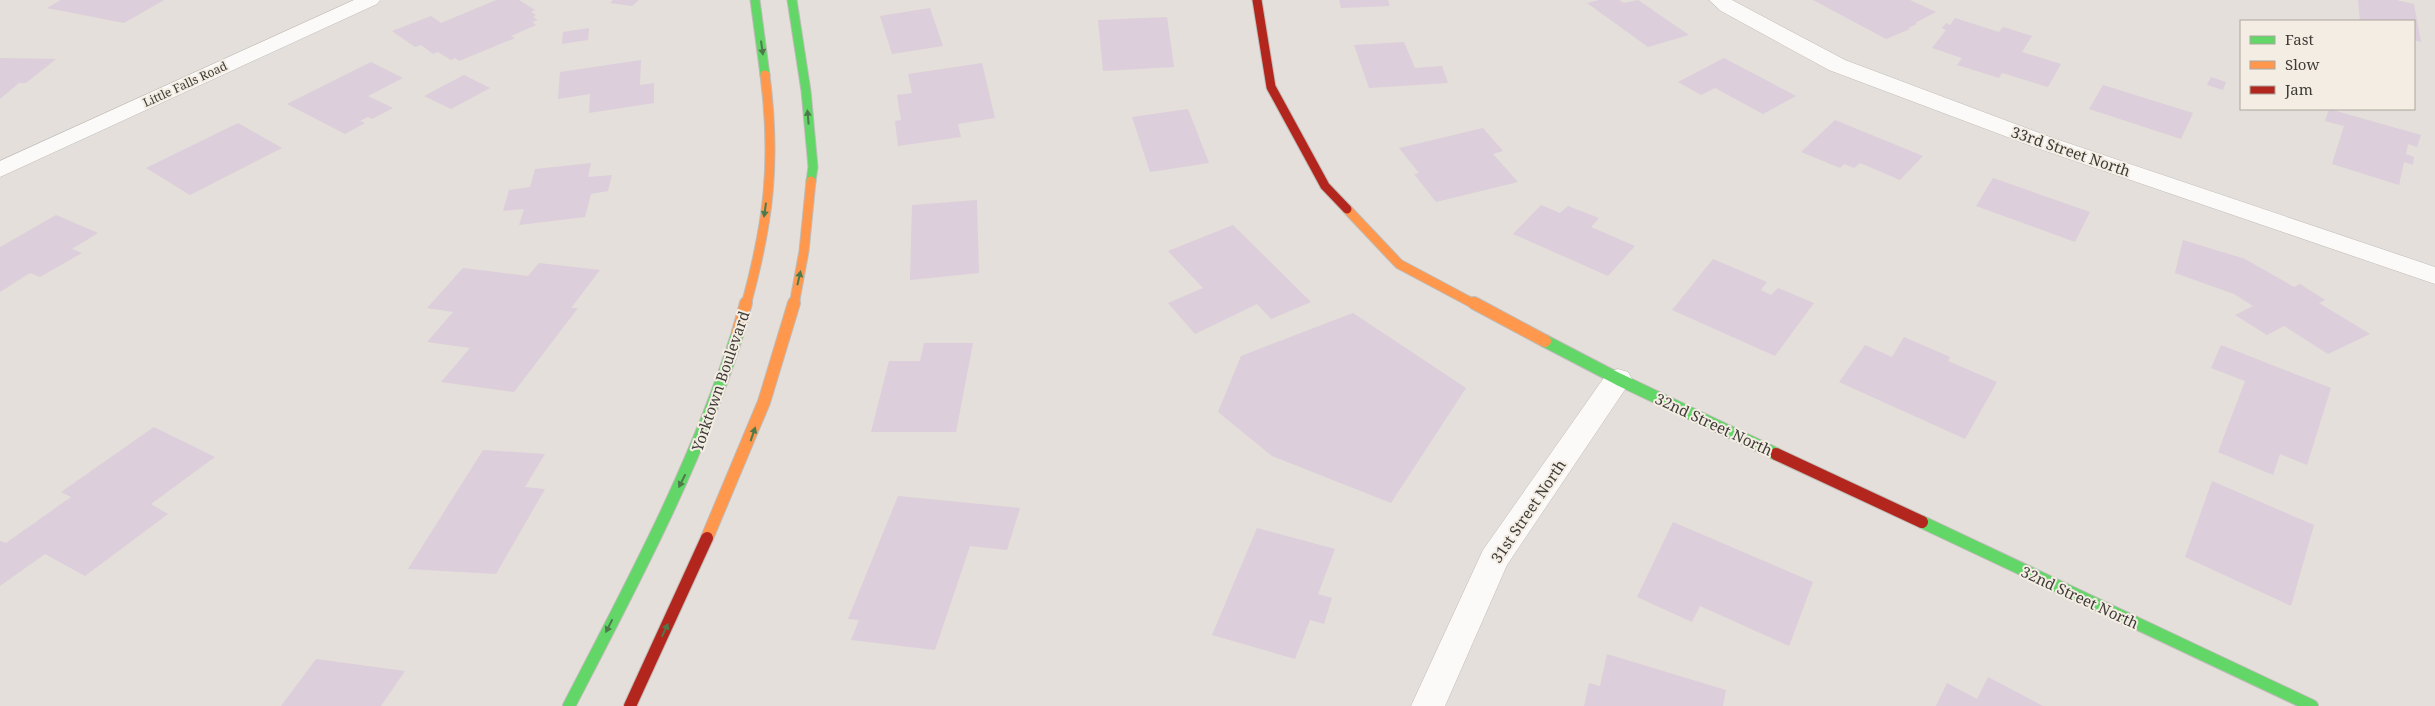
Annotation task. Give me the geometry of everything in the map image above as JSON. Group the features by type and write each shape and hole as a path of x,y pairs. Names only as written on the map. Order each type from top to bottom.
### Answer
{"street":[{"name":"Little Falls Road","path":"0,170 370,0"},
{"name":"Yorktown Boulevard","path":"569,706 694,457 732,354 757,264 771,170 769,95 755,0"},
{"path":"630,706 744,458 782,352 803,261 813,167 806,91 792,0"},
{"name":"32nd Street North","path":"1257,0 1271,87 1325,186 1399,264 1618,379 2312,706"},
{"name":"33rd Street North","path":"1719,0 1728,7 1837,65 2042,142 2435,276"},
{"name":"31st Street North","path":"1428,706 1494,559 1618,379"}],"building":[{"path":"61,0 164,0 124,23 47,8"},
{"path":"496,0 519,0 535,10 531,12 536,15 533,17 538,20 532,22 536,25 511,36 515,38 459,61 455,58 451,60 438,52 433,54 421,45 415,47 392,31 431,16 441,23"},
{"path":"613,0 639,0 632,6 610,3"},
{"path":"1339,0 1388,0 1390,6 1341,8"},
{"path":"1599,0 1619,0 1624,3 1638,0 1689,35 1648,47 1587,3"},
{"path":"1813,0 1910,0 1936,12 1915,23 1917,24 1908,28 1910,29 1886,39"},
{"path":"2358,0 2396,0 2414,4 2421,42 2415,40 2415,20 2360,20"},
{"path":"930,8 943,46 892,54 880,16"},
{"path":"1167,17 1174,67 1103,71 1098,20"},
{"path":"1955,18 1999,32 2003,27 2032,36 2022,52 2061,64 2048,87 2002,73 1999,78 1957,65 1962,58 1932,48 1946,30 1942,28 1946,23 1950,25"},
{"path":"589,28 588,40 562,44 563,32"},
{"path":"1404,42 1415,68 1442,66 1448,83 1369,88 1354,45"},
{"path":"0,58 56,59 26,83 19,83 0,99"},
{"path":"1724,58 1796,96 1763,114 1715,88 1701,95 1678,82"},
{"path":"641,60 640,85 654,83 654,103 589,113 590,94 558,99 560,72"},
{"path":"371,62 403,78 368,96 393,108 372,119 368,117 360,121 365,123 345,134 287,104"},
{"path":"982,63 995,118 958,124 961,137 898,146 895,121 901,120 897,95 912,93 908,74"},
{"path":"464,75 490,88 451,109 424,96"},
{"path":"2211,77 2226,82 2223,90 2207,85"},
{"path":"2103,85 2193,113 2181,139 2089,109"},
{"path":"1188,109 1209,163 1150,172 1132,117"},
{"path":"2329,110 2333,110 2421,135 2417,147 2408,144 2406,154 2414,157 2413,165 2404,162 2399,185 2332,164 2344,126 2325,121"},
{"path":"1835,120 1923,156 1900,180 1860,163 1854,168 1844,164 1840,168 1801,152"},
{"path":"238,123 282,148 190,195 146,168"},
{"path":"1483,128 1503,151 1493,154 1518,182 1436,202 1414,174 1419,173 1399,148"},
{"path":"591,163 588,177 612,175 608,191 591,194 585,217 519,225 524,209 503,211 509,190 530,187 535,169"},
{"path":"1993,178 2090,212 2075,242 1976,206"},
{"path":"977,200 979,273 910,280 912,205"},
{"path":"1541,205 1560,213 1568,206 1599,218 1591,227 1635,246 1608,276 1513,234"},
{"path":"56,215 98,233 72,249 82,253 40,277 30,273 0,292 0,247"},
{"path":"1233,225 1311,302 1271,319 1257,304 1195,334 1168,303 1203,288 1168,251"},
{"path":"2183,240 2245,259 2294,287 2300,284 2325,300 2319,303 2370,334 2328,354 2284,326 2267,335 2235,315 2253,306 2234,294 2175,273"},
{"path":"1713,259 1767,282 1761,290 1771,295 1778,288 1814,303 1775,356 1672,310"},
{"path":"539,263 600,270 571,308 578,308 514,392 441,382 470,348 427,342 453,312 427,308 463,268 528,276"},
{"path":"1353,313 1466,388 1391,503 1272,456 1218,412 1241,356"},
{"path":"1904,337 1950,357 1948,361 1997,382 1965,439 1839,382 1865,345 1892,357"},
{"path":"924,343 973,343 956,432 871,432 889,361 920,361"},
{"path":"2221,345 2331,388 2307,465 2280,454 2273,475 2218,452 2245,381 2211,368"},
{"path":"154,427 215,457 151,504 168,514 85,576 45,554 0,586 0,541 6,543 71,497 61,492"},
{"path":"483,450 545,454 525,487 545,489 496,574 408,569"},
{"path":"2212,481 2314,525 2291,606 2185,557"},
{"path":"898,496 1020,508 1007,550 970,546 935,650 851,640 859,620 848,619"},
{"path":"1673,522 1813,582 1789,646 1700,606 1692,622 1637,597"},
{"path":"1257,528 1335,549 1318,594 1332,598 1324,624 1310,620 1295,659 1212,635"},
{"path":"1607,654 1726,690 1723,706 1584,706 1589,683 1600,686"},
{"path":"316,659 405,671 381,706 281,706"},
{"path":"1988,677 2043,706 1936,706 1947,683 1977,699"}],"traffic: fast":[{"path":"755,0 765,75"},
{"path":"792,0 806,91 813,167 811,181"},
{"path":"569,706 640,569 685,476 723,381 738,332"},
{"path":"1545,341 1618,379 1776,454"},
{"path":"1922,522 2312,706"}],"traffic: slow":[{"path":"738,332 759,252 767,211 771,146 765,75"},
{"path":"707,538 751,437 787,333 803,261 811,181"},
{"path":"1347,209 1399,264 1545,341"}],"traffic: jam":[{"path":"1257,0 1271,87 1325,186 1347,209"},
{"path":"1776,454 1922,522"},
{"path":"630,706 707,538"}]}
